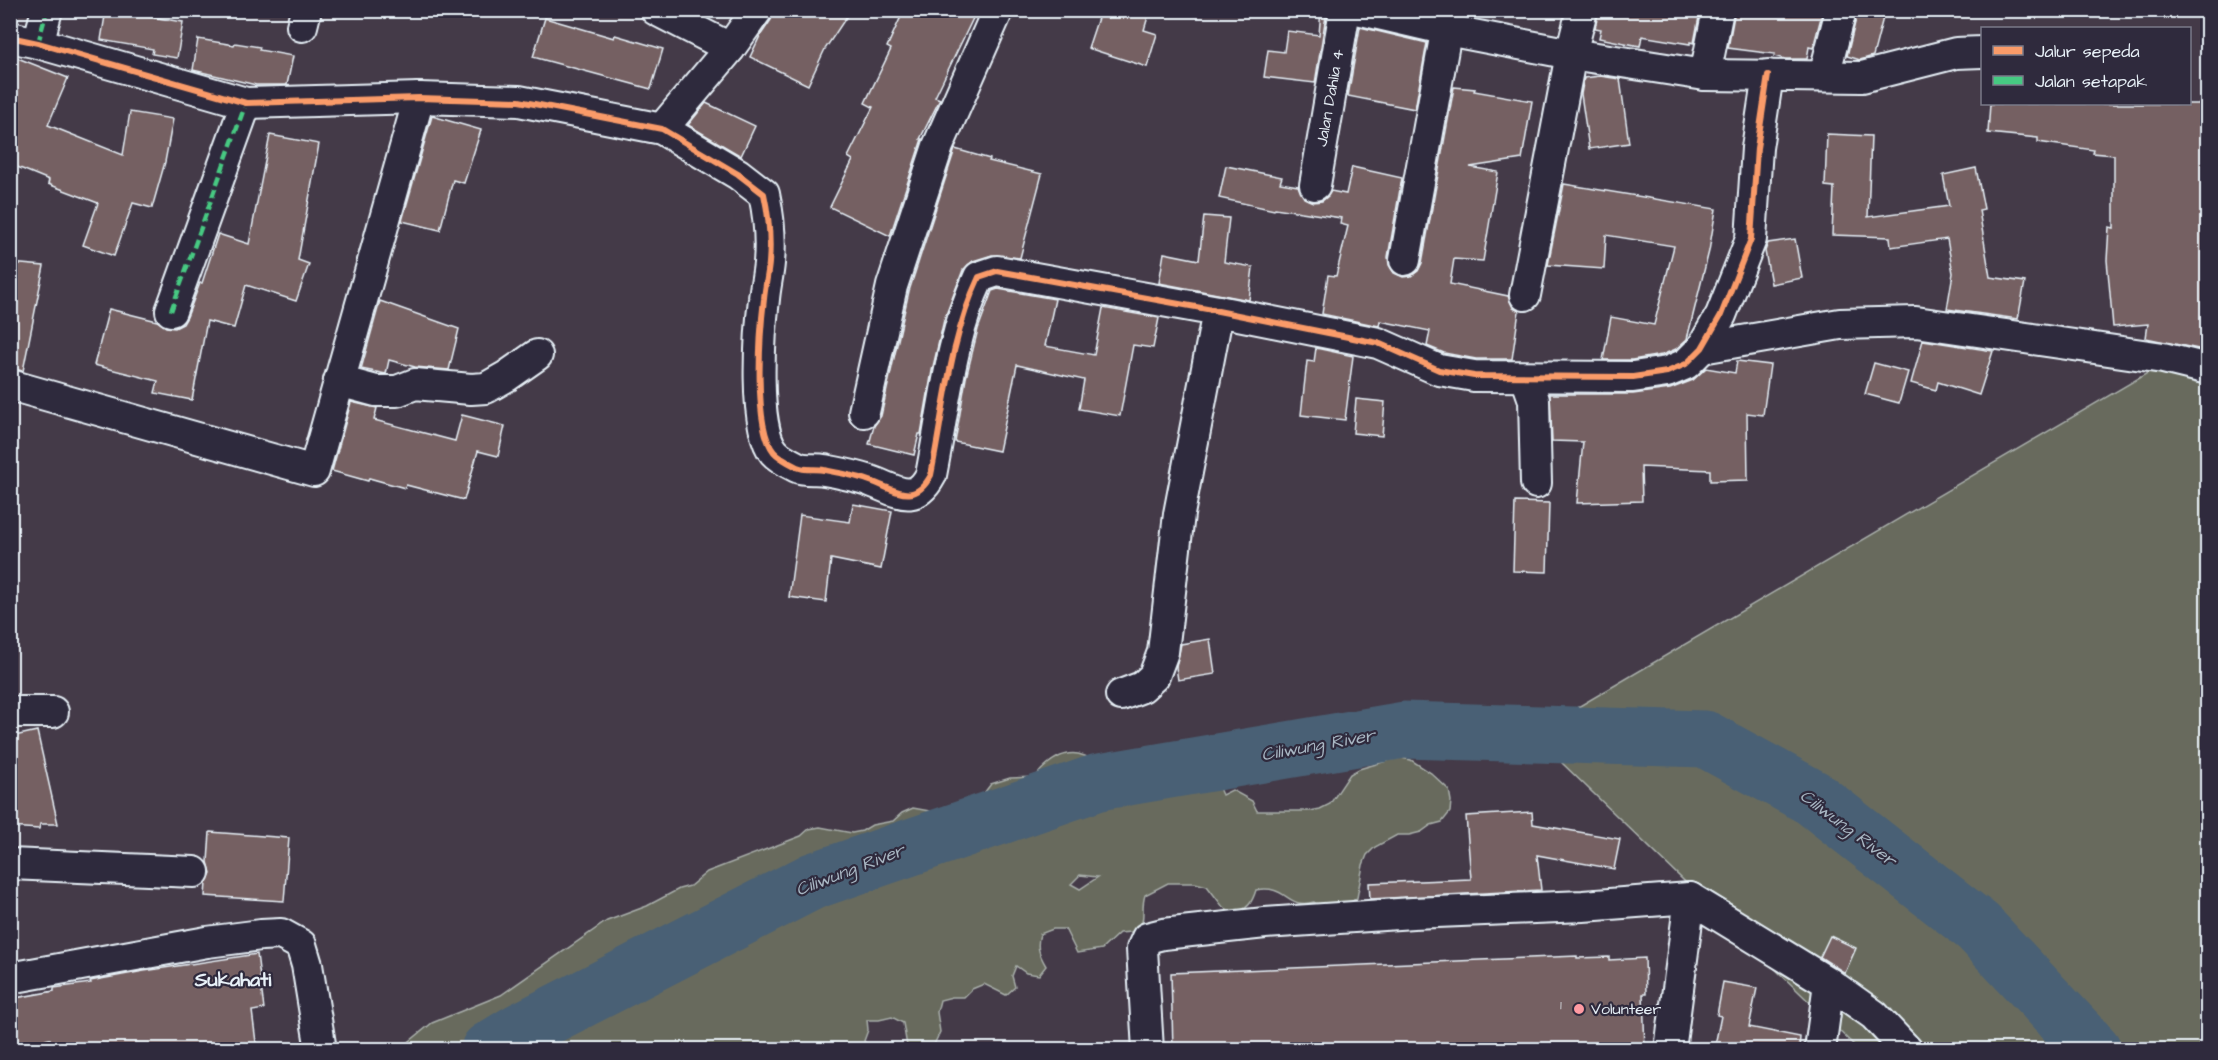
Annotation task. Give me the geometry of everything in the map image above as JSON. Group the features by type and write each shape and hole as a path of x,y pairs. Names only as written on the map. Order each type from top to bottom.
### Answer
{"street":[{"path":"47,10 24,40 246,103 419,98 519,101 662,129 738,174 764,194 770,221 761,338 760,406 766,437 775,453 800,469 822,469 866,479 899,493 915,493 924,488 931,475 957,342 971,294 979,277 997,271 1378,343 1439,370 1474,376 1633,376 1667,372 1686,364 1702,348 1721,315 1751,239 1757,148 1768,75"},
{"path":"656,10 730,48"},
{"path":"662,129 730,48 757,10"},
{"path":"864,412 892,286 938,146 998,10"},
{"name":"Jalan Dahlia 4","path":"1315,185 1345,10"},
{"path":"1361,10 1448,20 1571,54 1705,75 1862,77 1956,53 1981,52"},
{"path":"1526,295 1571,54 1582,10"},
{"path":"1705,75 1718,10"},
{"path":"1824,76 1841,10"},
{"path":"1405,260 1448,20"},
{"path":"10,385 314,471 419,98"},
{"path":"171,310 246,103"},
{"path":"1121,695 1142,687 1154,676 1163,652 1179,514 1218,311"},
{"path":"1702,348 1840,324 1916,322 2163,358 2208,369"},
{"path":"339,381 376,391 397,391 415,384 471,389 486,388 537,355"},
{"path":"1526,377 1534,400 1536,483"},
{"path":"10,711 53,712"},
{"path":"10,864 194,872"},
{"path":"1670,1050 1690,898"},
{"path":"1148,1050 1142,949 1148,938 1163,934 1265,923 1690,898 1829,983 1874,1015 1907,1050"},
{"path":"10,978 207,942 261,934 281,934 301,945 307,964 321,1050"},
{"path":"1820,1050 1829,983"}],"green space":[{"path":"2207,338 2207,1049 1858,1049 1532,734"},
{"path":"1177,745 1199,749 1210,760 1222,795 1232,790 1252,801 1257,811 1320,809 1330,804 1350,774 1359,769 1401,758 1411,760 1431,773 1449,790 1450,812 1442,822 1431,825 1421,832 1397,835 1375,847 1367,855 1363,865 1357,898 1336,909 1326,909 1314,902 1298,903 1275,890 1267,889 1256,890 1249,905 1234,913 1223,907 1207,886 1195,883 1168,883 1145,895 1141,926 1131,932 1119,933 1102,949 1077,953 1065,929 1053,929 1040,934 1039,950 1046,966 1039,975 1026,973 1016,966 1012,976 1015,987 1006,995 984,984 972,989 964,997 940,1000 937,1012 940,1032 932,1049 910,1049 907,1046 903,1023 892,1017 867,1020 868,1030 864,1041 871,1048 882,1049 623,1049 631,1048 624,1046 613,1050 399,1050 432,1023 501,995 607,921 690,886 707,872 801,836 809,829 820,827 852,833 862,831 872,825 893,821 902,813 913,808 957,819 968,814 991,784 1010,778 1035,777 1060,757 1078,754 1110,762 1136,759","holes":["1080,875 1098,877 1080,889 1071,884"]}],"building":[{"path":"106,10 132,10 131,14 183,22 177,58 152,54 153,49 101,40"},
{"path":"774,10 851,10 825,49 808,85 750,57 771,20"},
{"path":"904,10 977,10 935,97 940,99 920,139 922,139 890,236 830,207 853,160 848,157 873,107 865,103 891,49 887,47"},
{"path":"1109,10 1150,10 1144,30 1157,34 1147,67 1088,48 1099,15 1107,18"},
{"path":"1321,10 1327,10 1315,83 1264,77 1268,50 1284,52 1287,31 1319,35"},
{"path":"1599,10 1660,10 1699,17 1694,43 1642,36 1640,46 1599,38 1601,29 1595,28"},
{"path":"1735,10 1823,10 1813,48 1809,47 1807,59 1785,59 1774,56 1775,54 1728,48"},
{"path":"1858,10 1885,10 1873,56 1860,60 1847,56"},
{"path":"545,18 614,38 615,35 663,49 651,89 533,57"},
{"path":"1360,27 1427,43 1415,109 1348,96"},
{"path":"198,39 260,47 259,50 293,56 287,85 256,85 193,70"},
{"path":"10,55 68,78 48,125 123,155 130,112 173,119 165,162 152,208 133,203 114,256 83,245 98,203 48,184 49,180 10,164"},
{"path":"1600,76 1620,79 1629,143 1589,149 1581,94 1584,78"},
{"path":"1454,87 1532,101 1522,159 1470,167 1498,172 1483,261 1454,259 1450,284 1508,296 1513,308 1519,311 1512,359 1476,359 1444,353 1427,346 1430,331 1380,321 1379,326 1322,314 1328,275 1336,276 1348,226 1340,224 1341,218 1275,208 1274,210 1219,198 1226,166 1282,177 1280,183 1298,186 1304,198 1313,202 1322,201 1331,191 1346,194 1352,167 1402,178 1388,257 1389,265 1394,273 1403,277 1411,276 1418,271 1422,263"},
{"path":"706,103 755,126 741,156 688,125"},
{"path":"2208,104 2208,351 2146,338 2148,324 2113,327 2107,260 2109,227 2114,228 2114,155 2038,142 2038,138 1988,133 1990,105"},
{"path":"432,116 481,130 464,183 453,180 440,230 402,221"},
{"path":"1827,134 1871,136 1868,217 1949,206 1943,175 1976,168 1984,209 1979,210 1990,277 2025,282 2018,319 1947,309 1953,273 1947,239 1891,247 1890,237 1832,235 1834,187 1825,186"},
{"path":"270,135 319,144 298,260 309,264 296,301 246,285 234,328 207,321 192,400 155,393 158,381 94,365 109,309 175,328 183,324 187,317 200,283 202,283 218,234 249,244"},
{"path":"955,149 990,159 989,161 1042,174 1020,258 992,255 973,261 963,270 944,320 921,434 919,434 914,455 869,444 874,426 881,416 909,291"},
{"path":"1564,184 1716,209 1709,251 1687,339 1676,349 1662,355 1632,360 1603,360 1611,317 1654,325 1674,246 1606,235 1604,269 1548,265"},
{"path":"1204,216 1229,218 1224,262 1253,267 1249,300 1159,283 1164,253 1199,260"},
{"path":"1795,239 1802,278 1771,284 1765,251 1768,243"},
{"path":"10,263 44,266 23,371 10,368"},
{"path":"998,289 1055,299 1045,346 1094,355 1103,308 1159,318 1153,348 1133,345 1120,416 1079,409 1084,380 1017,365 999,451 955,442 966,378 978,329 992,291"},
{"path":"380,301 459,329 449,370 415,367 389,360 386,374 361,369"},
{"path":"1923,340 1993,351 1979,395 1938,382 1936,390 1911,383"},
{"path":"1316,348 1353,356 1345,420 1301,415 1307,361 1314,362"},
{"path":"1737,361 1770,365 1763,415 1747,413 1748,480 1710,481 1710,470 1641,467 1642,501 1577,503 1583,442 1552,441 1550,394 1633,394 1670,389 1693,380 1706,368 1735,373"},
{"path":"1874,363 1908,372 1899,403 1865,394"},
{"path":"1356,399 1385,402 1382,436 1353,433"},
{"path":"351,402 377,408 374,420 455,441 462,415 505,426 498,456 478,451 464,500 406,485 405,488 369,478 368,481 332,471"},
{"path":"1515,502 1549,503 1547,572 1513,571"},
{"path":"853,504 892,511 881,569 831,559 826,602 789,597 800,515 850,522"},
{"path":"1210,639 1215,674 1178,680 1176,667 1181,644"},
{"path":"37,731 58,824 40,824 39,829 10,827 10,737"},
{"path":"1532,812 1533,824 1620,839 1614,869 1537,855 1541,890 1370,899 1369,883 1471,879 1466,816"},
{"path":"210,832 289,838 284,901 205,896 206,883 211,873 208,862"},
{"path":"1830,936 1856,948 1845,973 1820,957"},
{"path":"257,954 264,1009 252,1011 257,1050 51,1050 50,1039 10,1047 10,999 144,971"},
{"path":"1577,956 1577,958 1609,957 1609,960 1645,958 1646,994 1643,994 1645,1050 1173,1050 1171,973"},
{"path":"1723,982 1757,988 1749,1027 1800,1037 1799,1050 1714,1050 1721,1016 1717,1015"}],"waterway":[{"name":"Ciliwung River","path":"489,1050 520,1031 813,881 1099,782 1404,730 1705,739 1813,798 1978,927 2093,1050"}],"marked path":[{"path":"38,43 47,10"},
{"path":"171,311 246,103"}],"cycle path":[{"path":"10,37 246,103 419,98 519,101 662,129 738,174 764,194 770,254 762,314 760,378 763,422 767,440 774,452 785,461 800,468 821,469 855,476 906,493 919,490 931,475 954,349 969,300 979,277 997,271 1378,343 1439,370 1474,376 1633,377 1667,372 1686,364 1702,348 1721,315 1751,239 1757,148 1768,75"}],"place":[{"name":"Volunteer","path":"1579,1009"}],"district":[{"name":"Sukahati","path":"233,980"}]}
